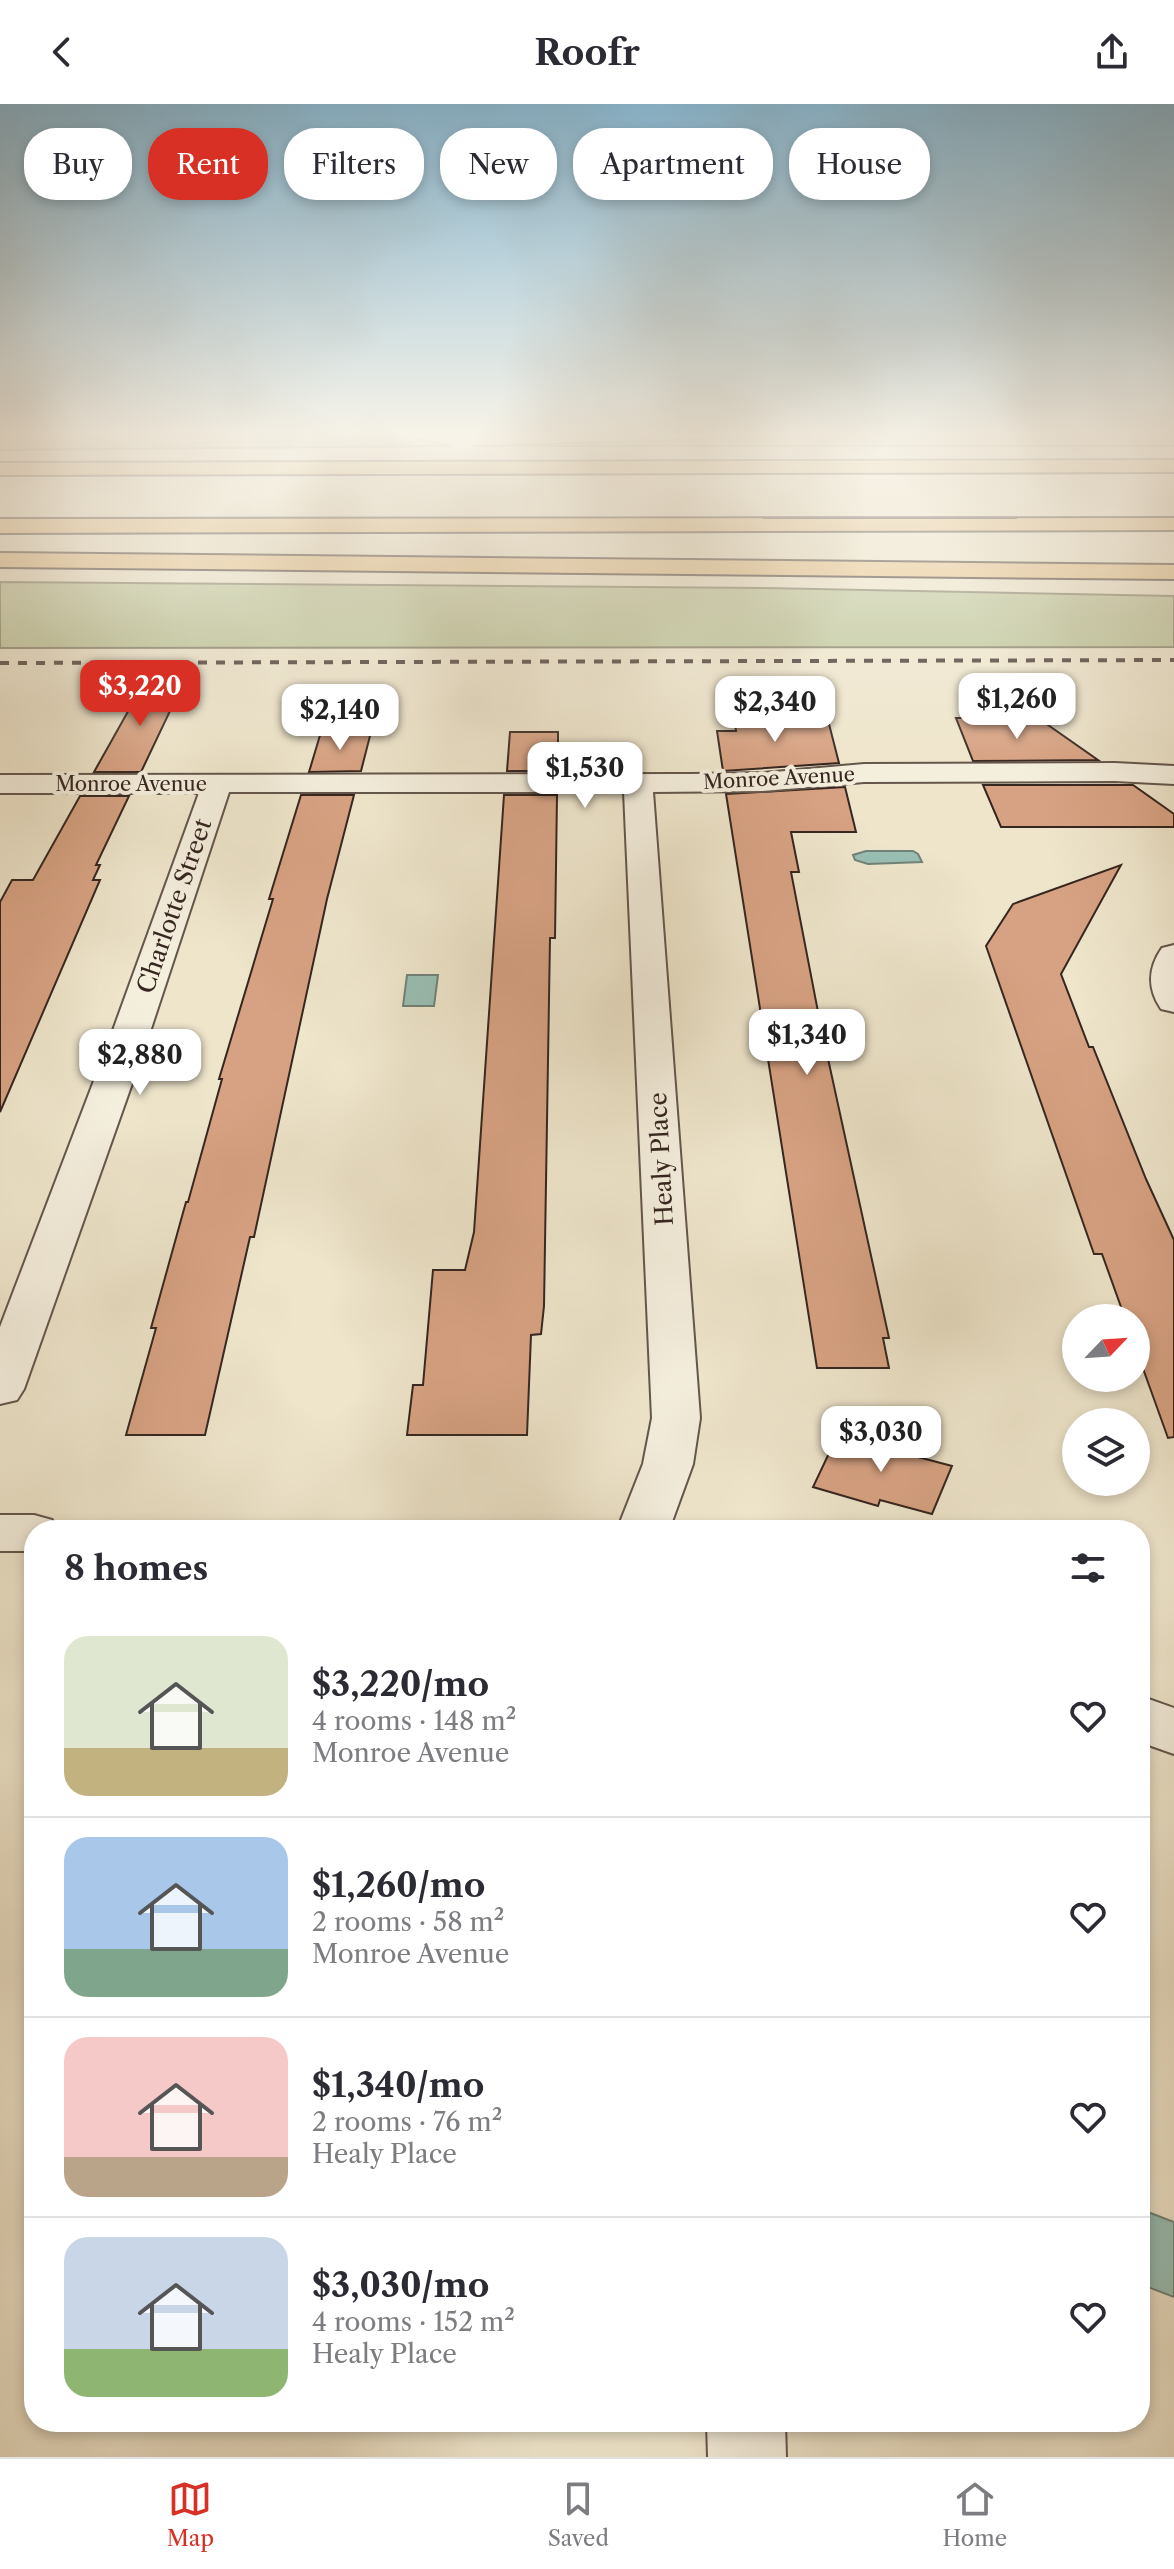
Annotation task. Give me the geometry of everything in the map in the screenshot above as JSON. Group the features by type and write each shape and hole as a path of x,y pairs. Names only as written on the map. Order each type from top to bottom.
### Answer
{"highway":[{"path":"0,560 1174,572"}],"street":[{"name":"Monroe Avenue","path":"0,784 763,782 875,773 1115,772 1174,775"},
{"name":"Healy Place","path":"638,783 676,1418 668,1464 647,1520"},
{"name":"Charlotte Street","path":"0,1389 127,1044 217,784"},
{"path":"1174,955 1168,987 1174,1001"},
{"path":"0,1533 24,1533"},
{"path":"1150,1722 1174,1732"},
{"path":"746,2432 747,2457"}],"green space":[{"path":"0,582 765,588 1174,596 1174,647 0,648"}],"water":[{"path":"866,851 913,851 922,862 868,864 855,860 853,855"},
{"path":"407,975 438,975 434,1006 403,1006"},
{"path":"1150,2213 1174,2222 1174,2297 1150,2288"}],"building":[{"path":"149,674 180,690 141,772 94,772"},
{"path":"734,717 785,717 786,724 829,724 839,763 723,771 717,731 736,731"},
{"path":"956,718 1038,718 1098,760 973,761"},
{"path":"321,732 371,732 361,771 309,772"},
{"path":"510,732 558,732 558,771 507,771"},
{"path":"983,785 1133,785 1174,814 1174,827 1001,827"},
{"path":"845,787 856,832 791,832 799,872 791,872 820,1022 889,1338 883,1338 889,1368 817,1368 726,794"},
{"path":"301,795 354,795 327,899 254,1237 250,1237 205,1435 126,1435 156,1328 151,1328 222,1079 219,1079"},
{"path":"504,795 557,795 555,938 550,938 544,1306 541,1334 531,1335 527,1435 407,1435 413,1385 423,1385 433,1270 465,1270 474,1232"},
{"path":"80,796 129,796 96,865 100,865 93,880 100,880 0,1112 0,902 12,880 33,880"},
{"path":"1121,865 1061,974 1089,1047 1093,1047 1174,1240 1174,1437 1168,1438 1150,1388 1150,1304 1120,1304 1102,1254 1094,1254 986,946 1013,904"},
{"path":"840,1430 906,1447 903,1453 952,1466 932,1514 880,1500 878,1506 813,1487"}],"railway":[{"path":"0,663 1174,660"}]}
